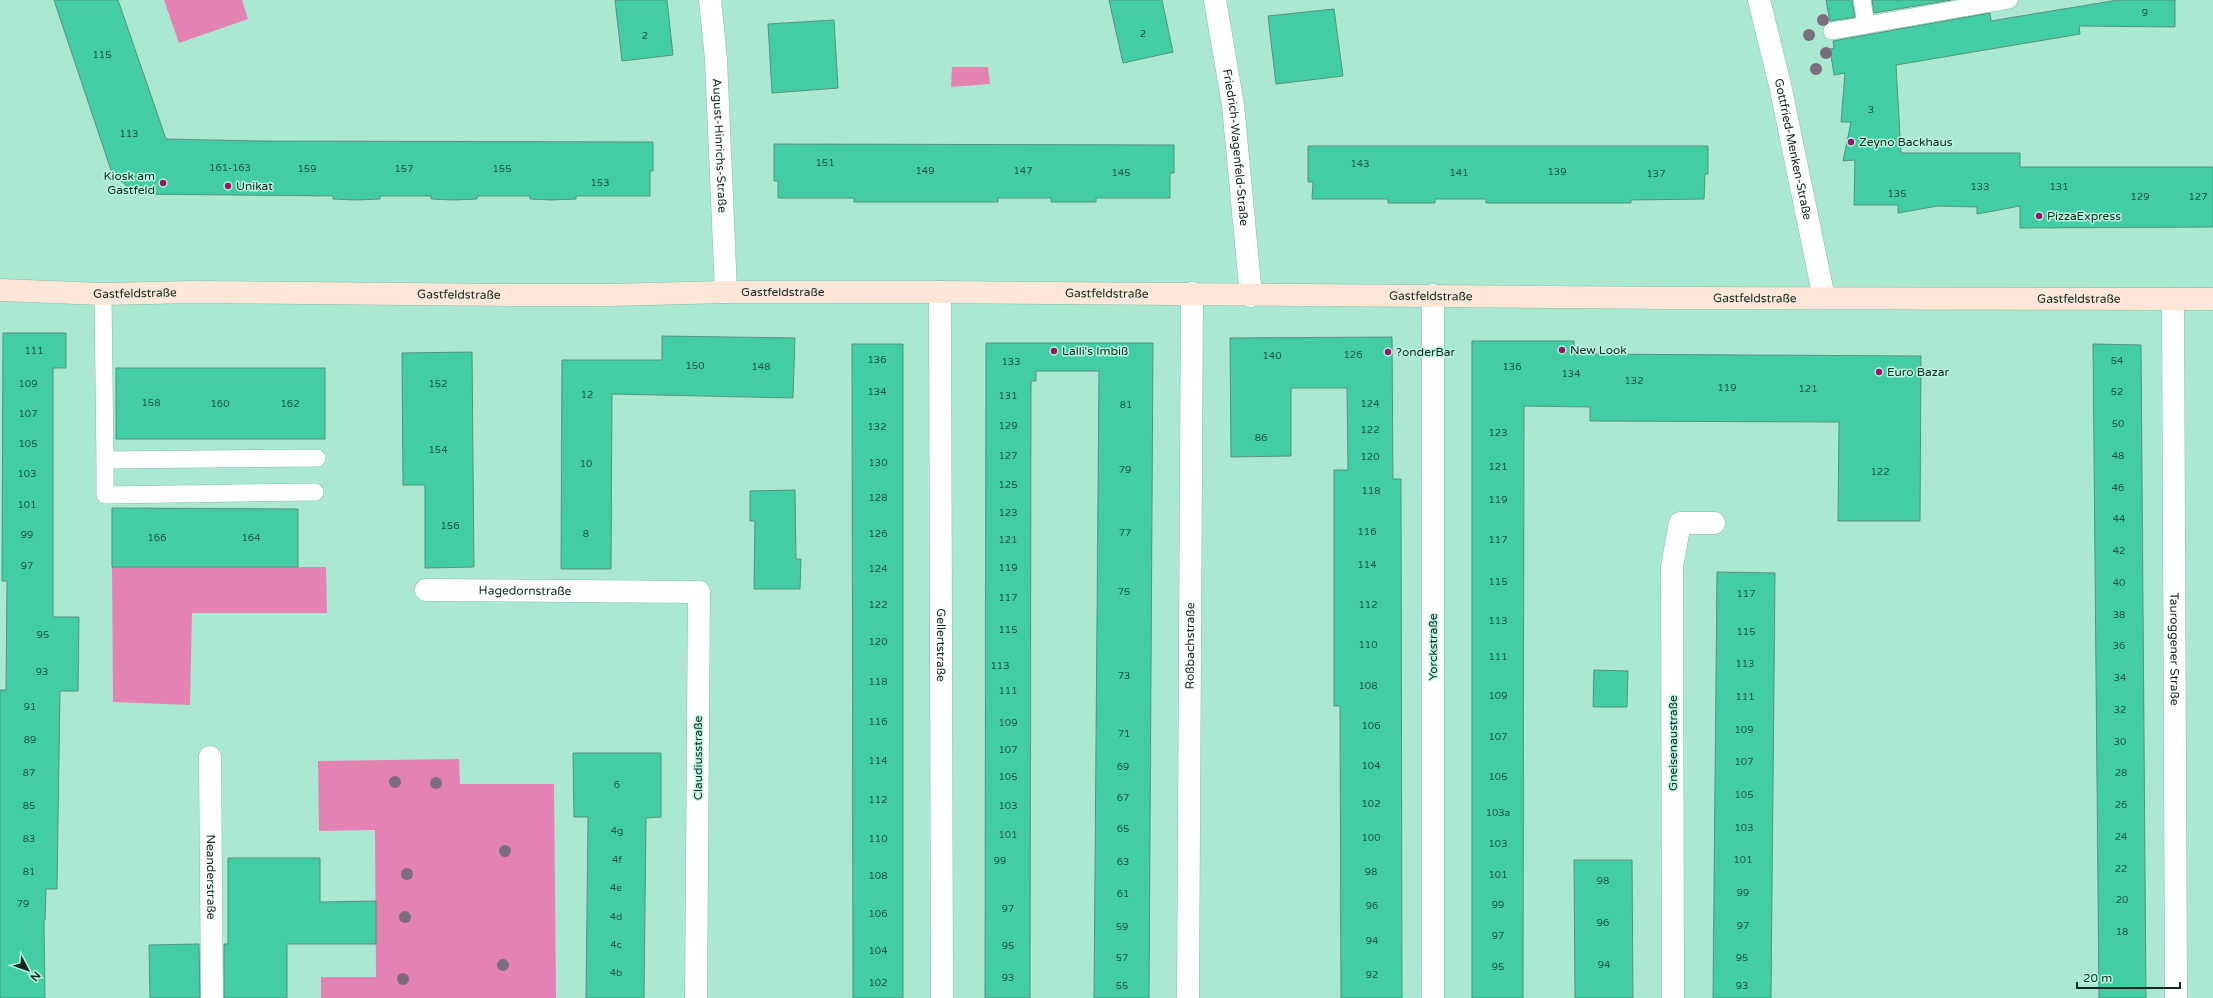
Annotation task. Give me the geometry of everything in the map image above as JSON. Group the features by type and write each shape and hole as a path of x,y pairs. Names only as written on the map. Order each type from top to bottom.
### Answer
{"street":[{"name":"August-Hinrichs-Straße","path":"710,0 716,58 726,292"},
{"name":"Friedrich-Wagenfeld-Straße","path":"1215,0 1233,105 1251,296"},
{"name":"Gottfried-Menken-Straße","path":"1759,0 1780,85 1824,298"},
{"name":"Gastfeldstraße","path":"0,290 103,294 202,292 609,295 726,292 940,292 1192,293 1251,296 1433,295 2213,299"},
{"name":"Gellertstraße","path":"940,292 942,998"},
{"name":"Roßbachstraße","path":"1188,998 1192,293"},
{"name":"Yorckstraße","path":"1433,295 1433,998"},
{"name":"Tauroggener Straße","path":"2173,299 2176,998"},
{"name":"Gneisenaustraße","path":"1673,998 1672,566 1680,523 1714,523"},
{"name":"Hagedornstraße","path":"426,590 625,591"},
{"name":"Claudiusstraße","path":"625,591 699,592 696,998"},
{"name":"Neanderstraße","path":"210,757 212,998"}],"lane":[{"path":"1862,0 1866,25"},
{"path":"1832,31 2009,0"},
{"path":"103,294 105,495 315,492"},
{"path":"105,460 318,458"}],"shaded area":[{"path":"164,0 242,0 248,19 179,43"},
{"path":"952,67 988,67 990,84 951,87"},
{"path":"112,567 326,567 327,613 192,613 190,705 113,702"},
{"path":"459,759 460,784 554,784 556,998 321,998 321,977 376,977 375,830 319,831 318,761"}],"building":[{"path":"54,0 118,0 166,139 257,141 653,142 653,171 650,171 650,196 576,196 576,199 551,200 530,199 530,196 477,196 477,199 453,200 431,199 431,196 380,196 380,199 356,200 333,199 333,196 136,194 112,173"},
{"path":"615,0 667,0 673,55 622,61"},
{"path":"1109,0 1162,0 1173,52 1123,63"},
{"path":"1826,0 1852,0 1855,17 1830,21"},
{"path":"1872,0 1951,0 1874,13"},
{"path":"2118,0 2175,0 2175,27 2079,26 2080,34 1896,65 1901,153 2020,153 2020,167 2213,167 2213,227 2020,228 2020,206 1977,214 1977,207 1938,206 1898,213 1898,205 1854,205 1855,160 1843,161 1851,122 1841,122 1845,73 1834,75 1830,49 1834,48 1833,41 1990,13 1991,21"},
{"path":"1334,9 1343,76 1276,84 1268,16"},
{"path":"834,20 838,88 772,93 768,24"},
{"path":"774,144 1174,145 1174,173 1170,173 1170,198 1096,198 1096,202 1051,202 1051,198 998,198 998,202 854,202 854,198 778,198 778,181 774,181"},
{"path":"1308,146 1708,146 1708,174 1705,174 1704,199 1631,200 1631,203 1486,203 1486,199 1435,199 1435,203 1388,203 1388,199 1312,199 1313,182 1308,182"},
{"path":"3,333 66,333 66,368 53,368 53,617 79,617 78,691 60,691 57,889 46,889 44,920 45,998 0,998 0,690 6,690 7,581 2,581"},
{"path":"662,336 795,338 793,398 612,394 611,569 561,569 562,360 662,360"},
{"path":"1392,337 1393,479 1401,479 1402,998 1341,998 1340,706 1334,706 1334,470 1348,470 1347,388 1291,388 1291,456 1231,457 1230,338"},
{"path":"1472,341 1574,341 1574,354 1921,356 1920,521 1838,521 1839,422 1590,421 1590,407 1524,406 1523,998 1472,998"},
{"path":"986,343 1153,343 1149,998 1094,998 1099,371 1036,371 1036,381 1031,381 1030,998 985,998"},
{"path":"852,344 903,344 903,998 853,998"},
{"path":"2093,344 2141,345 2146,998 2099,998"},
{"path":"472,352 474,567 425,568 425,485 403,485 402,353"},
{"path":"116,368 325,368 325,439 116,439"},
{"path":"795,490 796,559 801,559 800,589 754,589 755,521 750,521 750,491"},
{"path":"112,508 298,509 298,567 112,567"},
{"path":"1717,572 1775,573 1771,998 1713,998"},
{"path":"1594,670 1628,671 1627,707 1593,707"},
{"path":"573,753 661,753 661,817 646,818 644,998 586,998 588,817 574,817"},
{"path":"228,858 320,858 320,902 376,901 376,944 287,944 287,998 224,998 224,944 228,944"},
{"path":"1574,860 1632,860 1633,998 1575,998"},
{"path":"199,944 200,998 150,998 149,945"}],"place":[{"name":"Zeyno Backhaus","path":"1851,142"},
{"name":"Kiosk am Gastfeld","path":"163,183"},
{"name":"Unikat","path":"228,186"},
{"name":"PizzaExpress","path":"2039,216"},
{"name":"New Look","path":"1562,350"},
{"name":"Lalli's Imbiß","path":"1054,351"},
{"name":"?onderBar","path":"1388,352"},
{"name":"Euro Bazar","path":"1879,372"}]}
